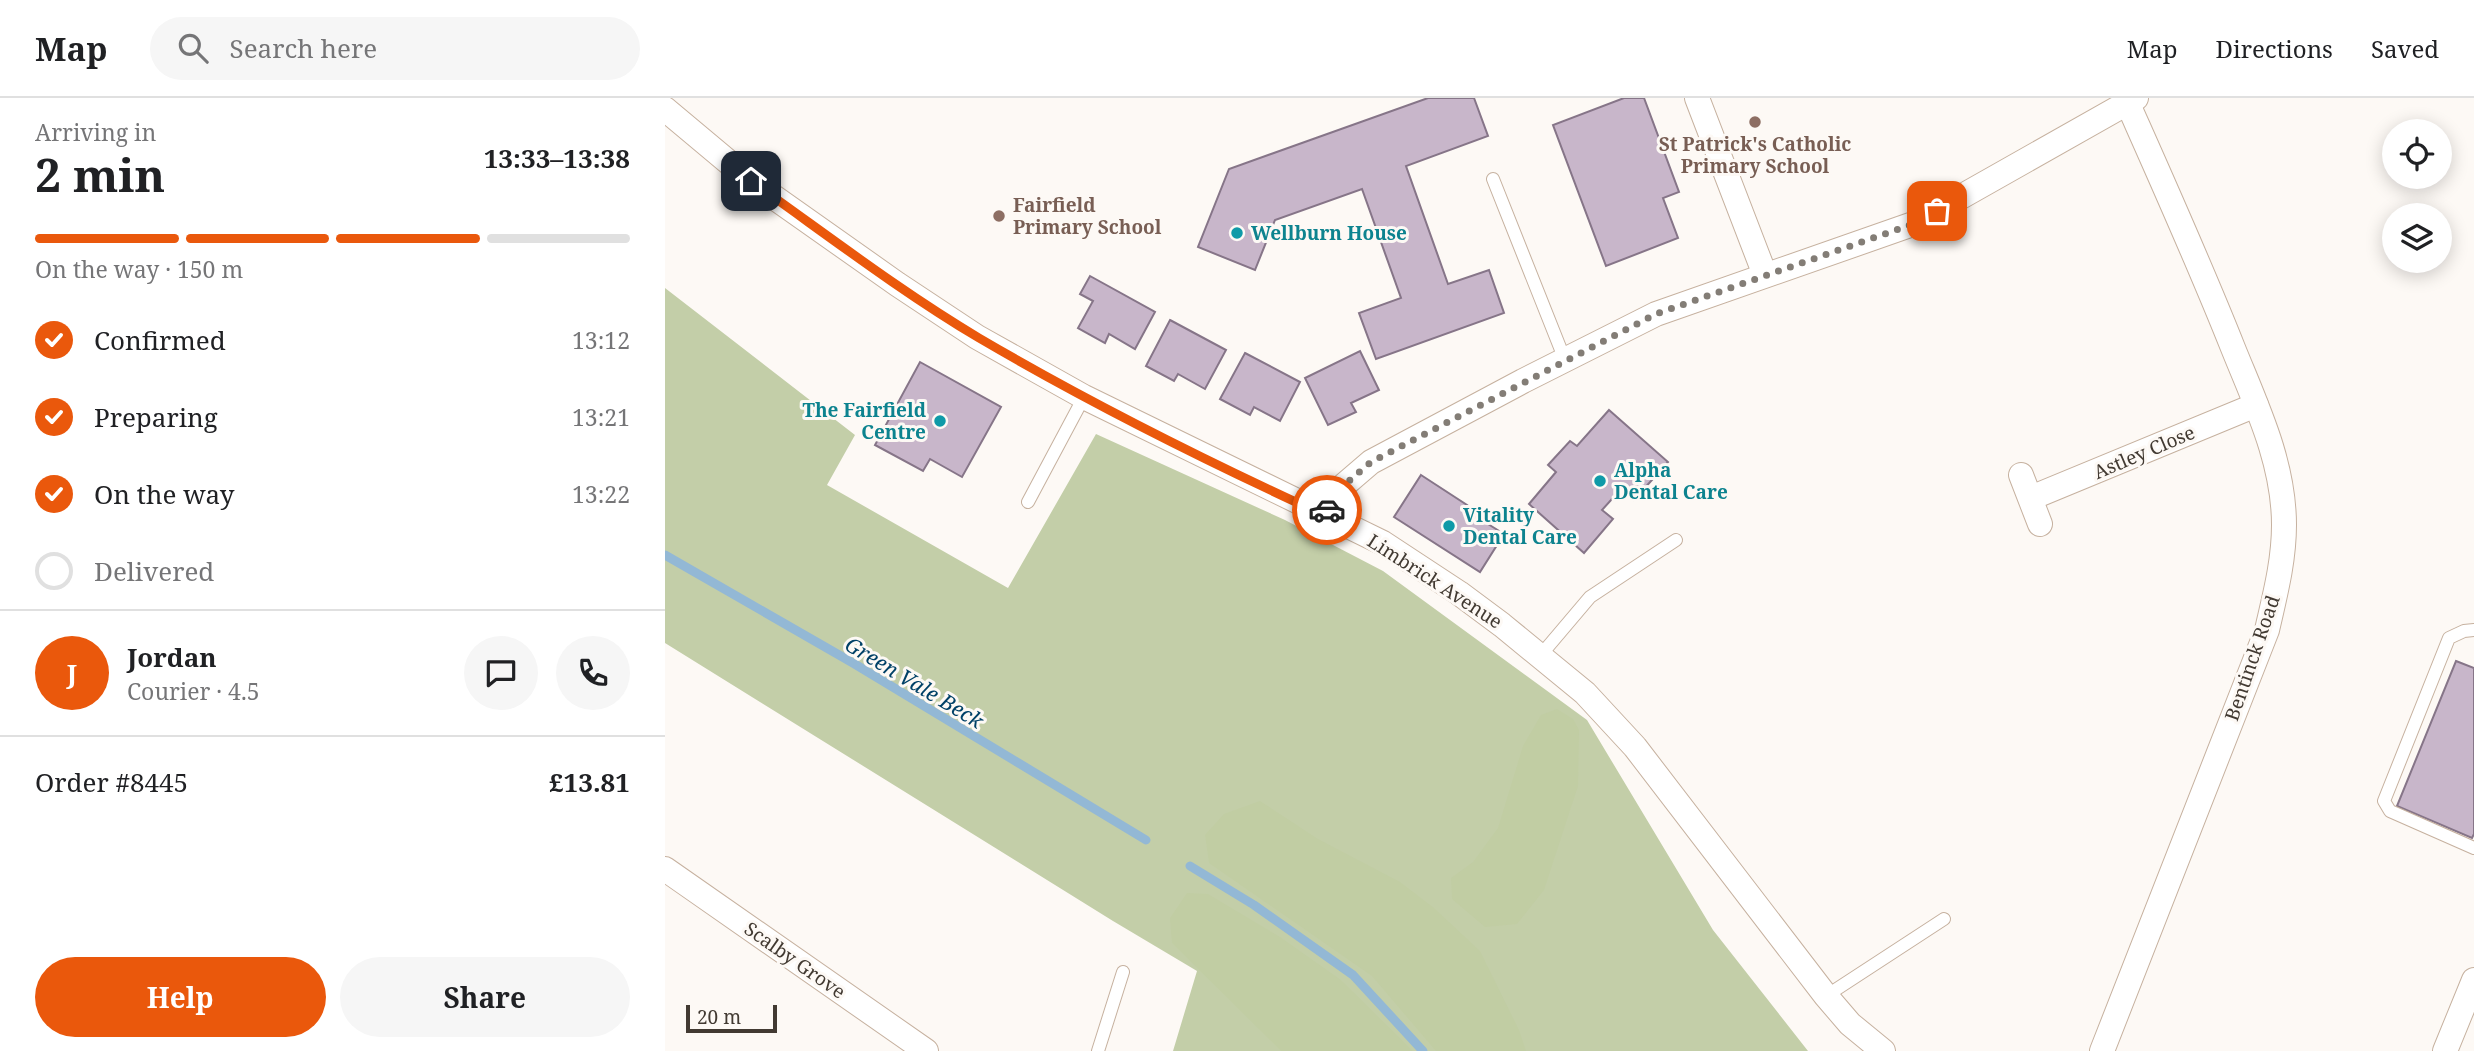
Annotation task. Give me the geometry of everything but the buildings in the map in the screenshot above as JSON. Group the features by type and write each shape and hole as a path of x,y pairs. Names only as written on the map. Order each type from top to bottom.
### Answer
{"street":[{"path":"1697,98 1765,275"},
{"path":"1324,515 1343,486 1371,462 1565,360 1656,314 1913,224 2132,101"},
{"name":"Bentinck Road","path":"2102,1051 2267,630 2279,577 2284,525 2277,464 2256,405 2132,101"},
{"name":"Limbrick Avenue","path":"665,109 751,181 977,337 1084,397 1383,543 1470,601 1585,694 1635,747 1826,996 1850,1024 1883,1051"},
{"name":"Astley Close","path":"2031,498 2256,405"},
{"path":"2021,475 2041,524"},
{"name":"Scalby Grove","path":"665,869 926,1051"},
{"path":"2445,1051 2474,980"}],"lane":[{"path":"1493,179 1565,360"},
{"path":"1028,502 1084,397"},
{"path":"1540,656 1590,597 1676,540"},
{"path":"2474,630 2449,638 2384,801 2390,811 2474,848"},
{"path":"1826,996 1944,919"},
{"path":"1098,1051 1123,972"}],"green space":[{"path":"665,288 855,435 827,485 1008,588 1096,434 1285,520 1383,571 1587,720 1713,930 1808,1051 1173,1051 1197,971 665,643"},
{"path":"1557,709 1573,719 1579,730 1578,786 1544,890 1517,924 1485,927 1452,899 1451,878 1473,862 1498,828 1523,746 1541,715"},
{"path":"1260,801 1318,839 1400,882 1434,908 1480,951 1519,1030 1526,1051 1436,1051 1372,976 1209,863 1205,835 1224,814"},
{"path":"1187,893 1208,894 1280,937 1341,980 1413,1051 1281,1051 1172,943 1170,918"}],"waterway":[{"name":"Green Vale Beck","path":"665,555 853,663 1146,840"},
{"name":"Green Vale Beck","path":"1190,866 1254,905 1353,975 1423,1051"}],"way so far":[{"path":"1327,510 1343,486 1371,462 1656,314 1913,224 1937,211"}],"place":[{"name":"St Patrick's Catholic Primary School","path":"1755,122"},
{"name":"Fairfield Primary School","path":"999,216"},
{"name":"Wellburn House","path":"1237,233"},
{"name":"The Fairfield Centre","path":"940,421"},
{"name":"Alpha Dental Care","path":"1600,481"},
{"name":"Vitality Dental Care","path":"1449,526"}],"route":[{"path":"751,181 977,337 1080,395 1173,442 1324,515 1327,510"}]}
